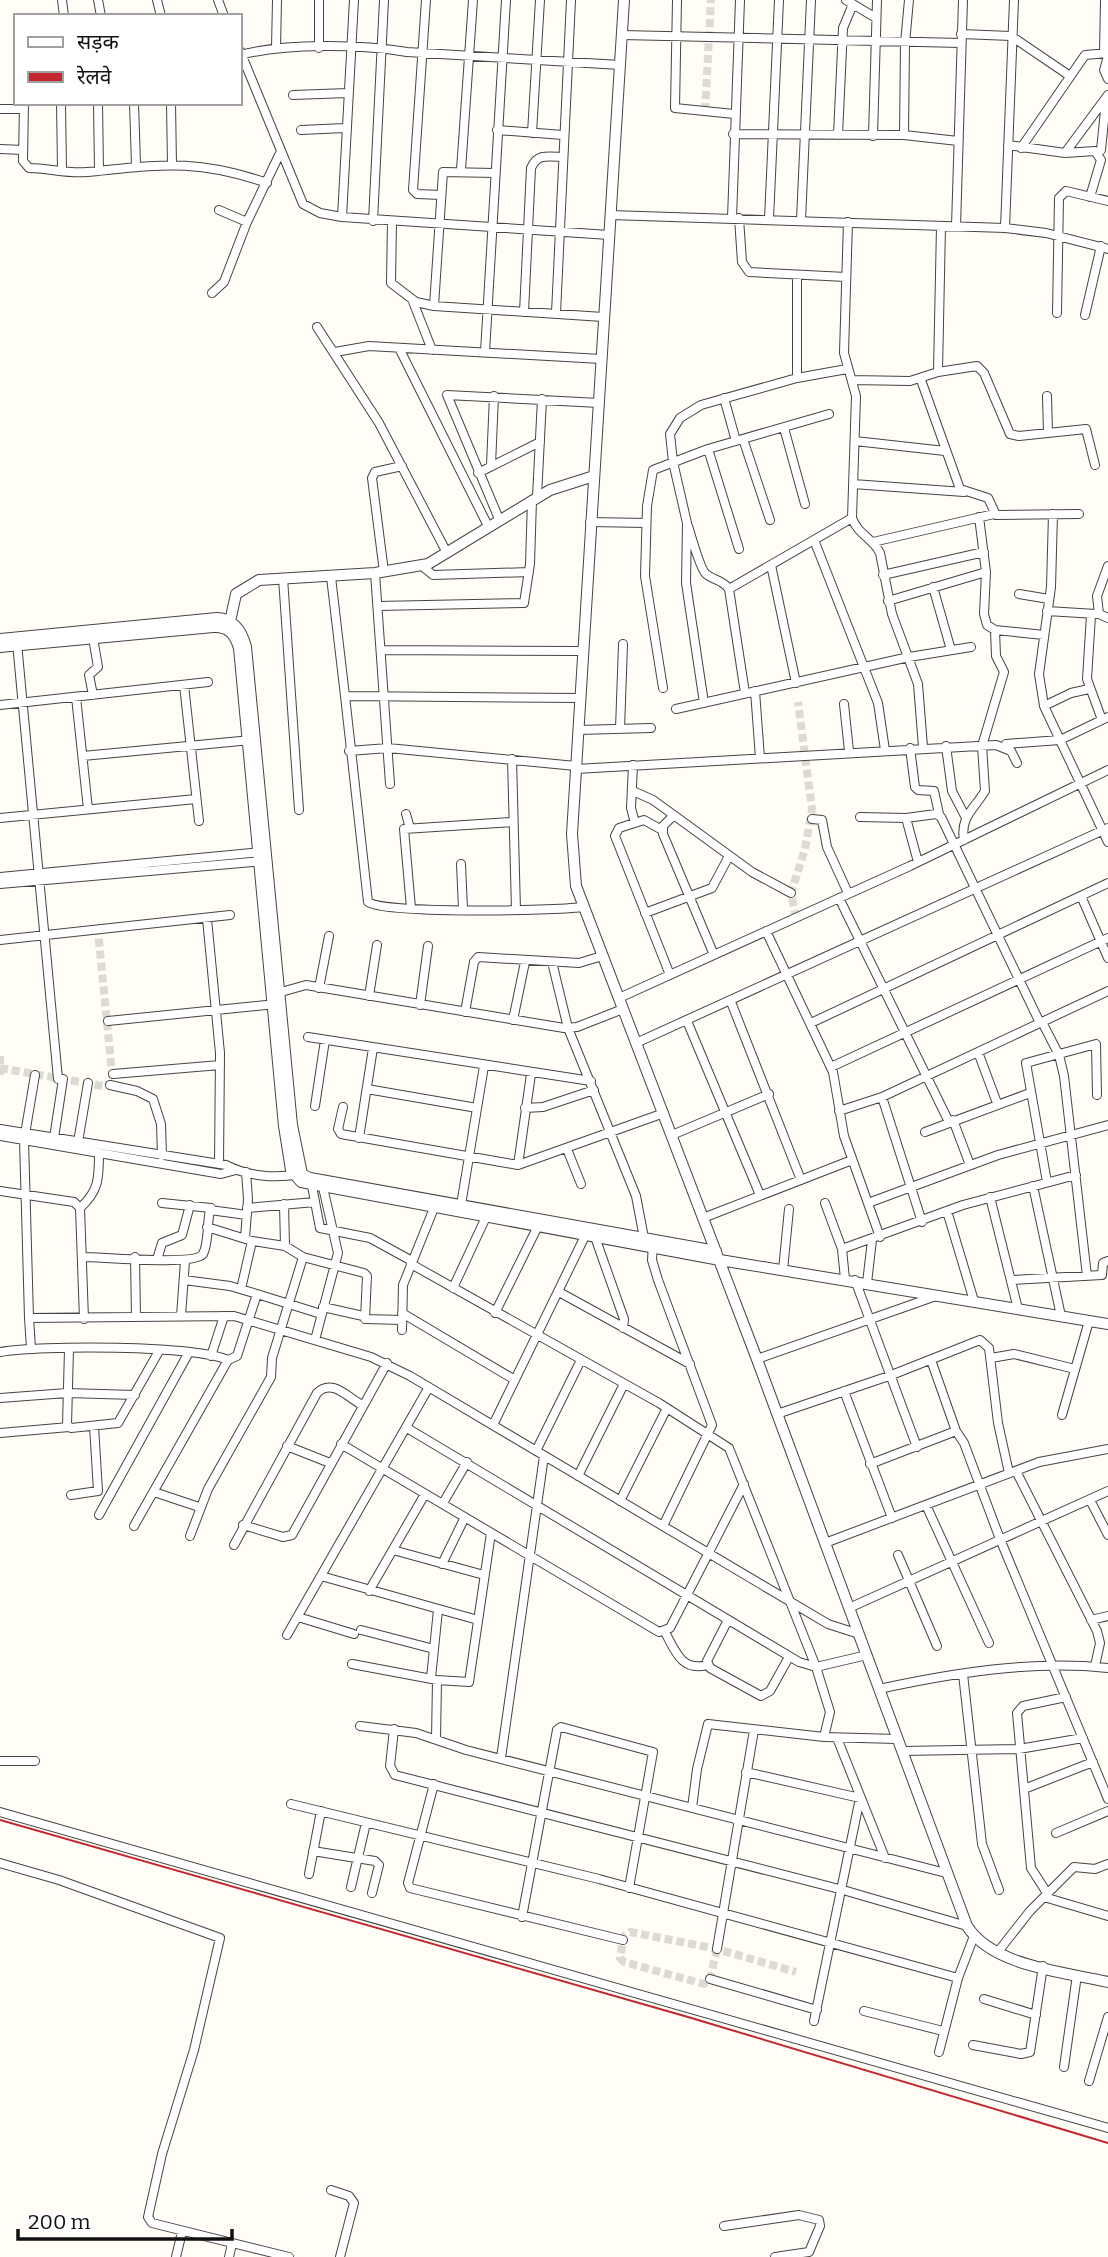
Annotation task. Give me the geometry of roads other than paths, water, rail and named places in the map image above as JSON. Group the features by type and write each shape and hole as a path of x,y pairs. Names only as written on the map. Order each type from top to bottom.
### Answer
{"street":[{"path":"275,48 276,0"},
{"path":"319,0 319,48"},
{"path":"338,216 354,0"},
{"path":"373,221 384,0"},
{"path":"426,0 413,190 417,194 441,195"},
{"path":"461,170 473,0"},
{"path":"485,352 506,0"},
{"path":"532,133 540,0"},
{"path":"556,313 561,157 571,0"},
{"path":"624,0 576,767 572,862 582,907 704,1218 967,1926 974,1936 997,1953 1108,1982"},
{"path":"677,0 675,108 734,114"},
{"path":"740,0 733,134 735,218 742,262 748,272 846,277"},
{"path":"769,219 779,0"},
{"path":"801,220 811,0"},
{"path":"873,136 877,0"},
{"path":"904,135 905,43 909,0"},
{"path":"956,226 963,0"},
{"path":"1005,228 1014,0"},
{"path":"1105,0 1104,70 1108,79"},
{"path":"838,135 844,22 849,2 876,18"},
{"path":"622,34 905,43 1011,36 1070,76"},
{"path":"242,54 275,48 382,47 421,53 620,65"},
{"path":"1021,148 1086,55 1106,54"},
{"path":"242,59 307,209 373,221 494,226 608,236"},
{"path":"293,95 348,93"},
{"path":"1065,153 1107,96"},
{"path":"1101,150 1107,96"},
{"path":"61,105 62,170"},
{"path":"98,105 99,170"},
{"path":"134,105 136,165"},
{"path":"171,105 172,164"},
{"path":"0,109 24,106 23,150 26,166 75,172 172,164 215,168 267,183"},
{"path":"301,130 345,128"},
{"path":"497,130 563,135"},
{"path":"733,134 904,135 958,141"},
{"path":"1008,145 1065,153 1089,151 1100,155 1090,197"},
{"path":"0,149 23,150"},
{"path":"212,293 224,282 247,222 281,151"},
{"path":"524,312 534,160 541,156 561,157"},
{"path":"434,306 443,172 461,170 495,173"},
{"path":"1057,313 1059,198 1074,191 1108,201"},
{"path":"219,210 247,222"},
{"path":"610,215 1005,228 1058,236 1105,248 1085,316"},
{"path":"392,221 390,280 412,299 434,306 603,317"},
{"path":"848,222 846,369 856,396 852,518 859,533 873,542 880,553 888,601 909,657 920,700 923,747"},
{"path":"938,372 940,226"},
{"path":"797,276 797,378"},
{"path":"412,299 427,350"},
{"path":"317,327 335,352 402,466 447,553"},
{"path":"335,352 361,346 601,359"},
{"path":"400,350 488,526"},
{"path":"852,380 920,380 938,372 977,366 984,373 1010,434 1086,429 1095,465"},
{"path":"745,693 729,589 720,579 705,573 687,523 673,462 670,434 688,411 797,378 846,369"},
{"path":"920,380 945,451 964,492"},
{"path":"499,519 446,399 450,393 599,403"},
{"path":"491,465 494,396"},
{"path":"1047,396 1048,433"},
{"path":"724,398 770,520"},
{"path":"378,606 524,603 542,399"},
{"path":"663,688 645,576 650,475 657,467 708,449 829,414"},
{"path":"784,428 805,504"},
{"path":"478,473 540,442"},
{"path":"855,442 945,451"},
{"path":"708,449 740,549"},
{"path":"390,784 372,478 375,472 402,466"},
{"path":"297,1174 284,1126 276,999 239,648 229,625 236,594 243,587 259,580 379,573 422,566 535,498 578,478 594,476"},
{"path":"853,484 964,492 988,498 994,514"},
{"path":"873,542 994,514 1079,514"},
{"path":"1054,514 1049,599 1039,674 1044,706 1105,829 1108,842"},
{"path":"979,517 986,572 984,620 995,630 1044,635"},
{"path":"729,589 852,518"},
{"path":"590,522 646,523"},
{"path":"687,523 686,583 704,703"},
{"path":"814,540 881,715 885,750"},
{"path":"883,575 984,552"},
{"path":"771,565 796,683"},
{"path":"422,566 433,576 528,572"},
{"path":"1006,744 1060,740 1105,718 1089,689 1087,669 1097,596 1108,566"},
{"path":"888,601 986,572"},
{"path":"331,577 366,898 372,905 411,908 516,910 582,907"},
{"path":"283,578 299,810"},
{"path":"933,587 951,650"},
{"path":"1019,594 1049,599"},
{"path":"1047,611 1095,614 1108,618"},
{"path":"0,647 17,641 210,618 229,625"},
{"path":"0,639 17,641 93,638 229,625"},
{"path":"960,842 965,816 985,791 982,746 1004,672 996,656 995,630"},
{"path":"93,638 98,667 89,675 93,695"},
{"path":"17,641 32,816 60,1079 54,1138"},
{"path":"620,729 623,644"},
{"path":"676,709 909,657 971,647"},
{"path":"382,650 582,651"},
{"path":"0,705 208,682"},
{"path":"184,685 199,821"},
{"path":"1044,706 1071,693 1089,689"},
{"path":"754,691 760,758"},
{"path":"345,696 580,698"},
{"path":"76,697 88,809"},
{"path":"844,704 849,751"},
{"path":"578,730 651,728"},
{"path":"83,756 250,740"},
{"path":"946,746 952,792 965,816"},
{"path":"349,751 388,748 576,767 982,746 1005,747 1017,763"},
{"path":"910,748 915,786 918,790 934,791 939,814 960,842 1019,977 1059,1055 1073,1135 1087,1276"},
{"path":"512,759 516,910"},
{"path":"633,765 631,808 635,823"},
{"path":"619,998 918,862 1108,771"},
{"path":"632,791 653,800 672,817 772,885 791,893"},
{"path":"0,818 196,799"},
{"path":"406,814 410,828"},
{"path":"860,817 906,818 939,814"},
{"path":"662,830 672,817"},
{"path":"906,818 918,862"},
{"path":"812,819 821,820 824,825 827,847 848,893"},
{"path":"670,975 615,836 618,828 649,820 662,830 714,955"},
{"path":"411,908 404,829 512,822"},
{"path":"636,1043 788,976 1105,829"},
{"path":"645,913 712,888 729,856"},
{"path":"0,884 39,877 262,857"},
{"path":"461,864 463,909"},
{"path":"0,877 39,877"},
{"path":"811,1023 1108,883"},
{"path":"1081,896 1104,940 1108,958"},
{"path":"839,898 951,1121 970,1165"},
{"path":"0,940 230,915"},
{"path":"207,919 220,1065 219,1164"},
{"path":"766,931 831,1067 839,1111 852,1160 868,1203 876,1239 867,1283"},
{"path":"319,988 329,936"},
{"path":"831,1067 1019,977 1104,940"},
{"path":"369,996 377,945"},
{"path":"420,1005 428,946"},
{"path":"464,1012 474,962 478,957 579,963 602,956"},
{"path":"513,1020 525,961"},
{"path":"552,962 568,1028 635,1196 650,1242 658,1280 712,1422 709,1434 663,1526"},
{"path":"108,1021 217,1010 276,999 298,985 568,1028 623,1009"},
{"path":"839,1111 882,1097 1108,991"},
{"path":"731,1002 801,1180"},
{"path":"687,1021 760,1195"},
{"path":"308,1037 593,1086"},
{"path":"315,1106 325,1040"},
{"path":"1047,1182 1027,1063 1096,1044 1097,1095"},
{"path":"359,1138 373,1048"},
{"path":"978,1052 997,1102"},
{"path":"113,1074 220,1065"},
{"path":"461,1205 484,1066"},
{"path":"1096,1070 1108,1071"},
{"path":"518,1165 531,1074"},
{"path":"31,1348 24,1137 35,1075"},
{"path":"78,1142 88,1083"},
{"path":"110,1085 137,1090 153,1099 161,1124 162,1156"},
{"path":"525,1108 543,1107 593,1086"},
{"path":"367,1089 478,1108"},
{"path":"925,1132 997,1102 1030,1093"},
{"path":"672,1135 769,1094"},
{"path":"882,1097 922,1222"},
{"path":"343,1107 338,1132 359,1138 518,1165 664,1113"},
{"path":"868,1203 1040,1142 1108,1125"},
{"path":"0,1129 24,1137 99,1153 221,1174 241,1171"},
{"path":"0,1136 54,1138 219,1164 241,1171 278,1177 297,1174 319,1185 436,1204 486,1217 590,1236 650,1242"},
{"path":"567,1149 580,1184"},
{"path":"80,1208 96,1191 99,1183 99,1153"},
{"path":"704,1218 852,1160"},
{"path":"241,1171 248,1239 241,1289"},
{"path":"842,1249 990,1197 1076,1175"},
{"path":"319,1185 315,1202 320,1228 370,1238 453,1289 667,1408 729,1448 816,1667 830,1712 824,1737"},
{"path":"315,1340 338,1253 319,1185"},
{"path":"1033,1186 1061,1316"},
{"path":"0,1191 74,1202 80,1208 84,1319"},
{"path":"990,1197 1018,1309"},
{"path":"162,1203 247,1211 315,1202"},
{"path":"825,1203 850,1280 868,1319 917,1447"},
{"path":"284,1204 285,1246"},
{"path":"436,1204 461,1205 783,1270 1108,1324"},
{"path":"402,1330 403,1285 436,1204"},
{"path":"157,1259 162,1243 182,1235 190,1205"},
{"path":"83,1258 135,1257 185,1261 203,1254 211,1208"},
{"path":"783,1270 789,1209"},
{"path":"947,1211 974,1301"},
{"path":"453,1289 486,1217"},
{"path":"495,1312 538,1226"},
{"path":"207,1227 285,1246 303,1257 366,1274 363,1316"},
{"path":"493,1425 590,1236"},
{"path":"590,1236 624,1319 623,1328"},
{"path":"135,1257 136,1317"},
{"path":"190,1536 199,1507 270,1381 272,1358 303,1257"},
{"path":"181,1316 185,1261"},
{"path":"1012,1280 1104,1274 1103,1263 1108,1261"},
{"path":"184,1280 241,1289 288,1305 363,1316 368,1320 402,1316 515,1380"},
{"path":"559,1292 690,1364"},
{"path":"134,1526 228,1360 237,1356 257,1294"},
{"path":"757,1359 939,1295"},
{"path":"29,1318 224,1316 248,1320 387,1363 828,1624 859,1634"},
{"path":"211,1356 224,1316"},
{"path":"1062,1415 1089,1321"},
{"path":"777,1414 889,1376 980,1340 987,1343 998,1423 1013,1472 1042,1522 1091,1620 1100,1643 1095,1666"},
{"path":"0,1352 31,1348 159,1351 228,1360"},
{"path":"68,1427 69,1349"},
{"path":"0,1433 118,1423 159,1351"},
{"path":"99,1515 188,1354"},
{"path":"991,1358 1014,1354 1075,1369"},
{"path":"536,1451 581,1360"},
{"path":"931,1360 956,1431 964,1443 1000,1539 1108,1799"},
{"path":"243,1525 289,1537 387,1363"},
{"path":"578,1476 624,1384"},
{"path":"234,1545 287,1446 322,1388 334,1387 362,1405"},
{"path":"287,1635 429,1387"},
{"path":"844,1391 892,1518"},
{"path":"0,1398 67,1393 135,1395"},
{"path":"620,1501 667,1408"},
{"path":"71,1495 98,1490 94,1426"},
{"path":"407,1427 789,1657 816,1667 867,1655"},
{"path":"870,1464 956,1431"},
{"path":"341,1444 530,1557 665,1632 682,1661 698,1668 707,1665 728,1620"},
{"path":"287,1446 330,1463"},
{"path":"825,1543 1060,1456 1108,1449"},
{"path":"501,1758 544,1456"},
{"path":"443,1503 467,1462"},
{"path":"665,1632 744,1484"},
{"path":"849,1608 1108,1491"},
{"path":"154,1492 199,1507"},
{"path":"369,1591 425,1493"},
{"path":"1090,1500 1108,1535"},
{"path":"926,1505 989,1643"},
{"path":"442,1564 465,1517"},
{"path":"352,1664 434,1679 466,1683 471,1679 491,1533"},
{"path":"393,1550 484,1575"},
{"path":"898,1555 937,1646"},
{"path":"321,1576 478,1620"},
{"path":"436,1739 434,1679 438,1610"},
{"path":"1091,1620 1108,1616"},
{"path":"298,1617 435,1649"},
{"path":"707,1665 761,1696 770,1691 789,1657"},
{"path":"879,1689 963,1674 1053,1664 1108,1668"},
{"path":"963,1674 982,1844 999,1890"},
{"path":"1066,1697 1018,1708 1019,1749 1031,1868 1045,1895 1108,1916"},
{"path":"692,1808 697,1769 708,1724 836,1738 897,1739"},
{"path":"360,1726 436,1739 946,1873"},
{"path":"522,1917 557,1730 564,1726 653,1752 655,1756 644,1794 629,1888"},
{"path":"394,1730 391,1771 395,1775 638,1836 967,1926"},
{"path":"717,1949 754,1730"},
{"path":"836,1738 885,1858"},
{"path":"902,1751 973,1752 1019,1749 1083,1738"},
{"path":"0,1761 35,1761"},
{"path":"1024,1789 1093,1762"},
{"path":"746,1772 860,1798"},
{"path":"434,1784 408,1883 410,1888 623,1940"},
{"path":"814,2021 860,1798"},
{"path":"291,1804 533,1862 958,1978"},
{"path":"309,1874 321,1811"},
{"path":"1056,1833 1108,1811"},
{"path":"0,1812 1108,2128"},
{"path":"351,1887 366,1822"},
{"path":"313,1851 378,1863 372,1893"},
{"path":"0,1863 217,1935 220,1942 192,2059 162,2154 148,2217 152,2223 182,2232 289,2257"},
{"path":"997,1953 1045,1895 1074,1867 1095,1869 1108,1864"},
{"path":"939,2052 958,1978 974,1936"},
{"path":"973,2045 1027,2053 1031,2048 1043,1966"},
{"path":"1064,2067 1077,1975"},
{"path":"710,1979 817,2010"},
{"path":"984,1999 1036,2015"},
{"path":"864,2011 943,2031"},
{"path":"1089,2081 1108,2017"},
{"path":"331,2190 349,2196 354,2203 340,2257"},
{"path":"724,2226 809,2215 821,2223 815,2253 775,2257"},
{"path":"176,2257 182,2232"},
{"path":"229,2257 232,2244"}],"tunnel":[{"path":"705,111 711,0"},
{"path":"796,918 791,893 805,849 812,809 798,702"},
{"path":"0,1068 103,1086 113,1083 98,931"},
{"path":"0,1056 0,1075"},
{"path":"717,1949 710,1979 704,1984 624,1962 620,1958 624,1936 630,1932 717,1949 796,1972"}],"railway":[{"path":"0,1820 688,2017 1108,2143"}]}
